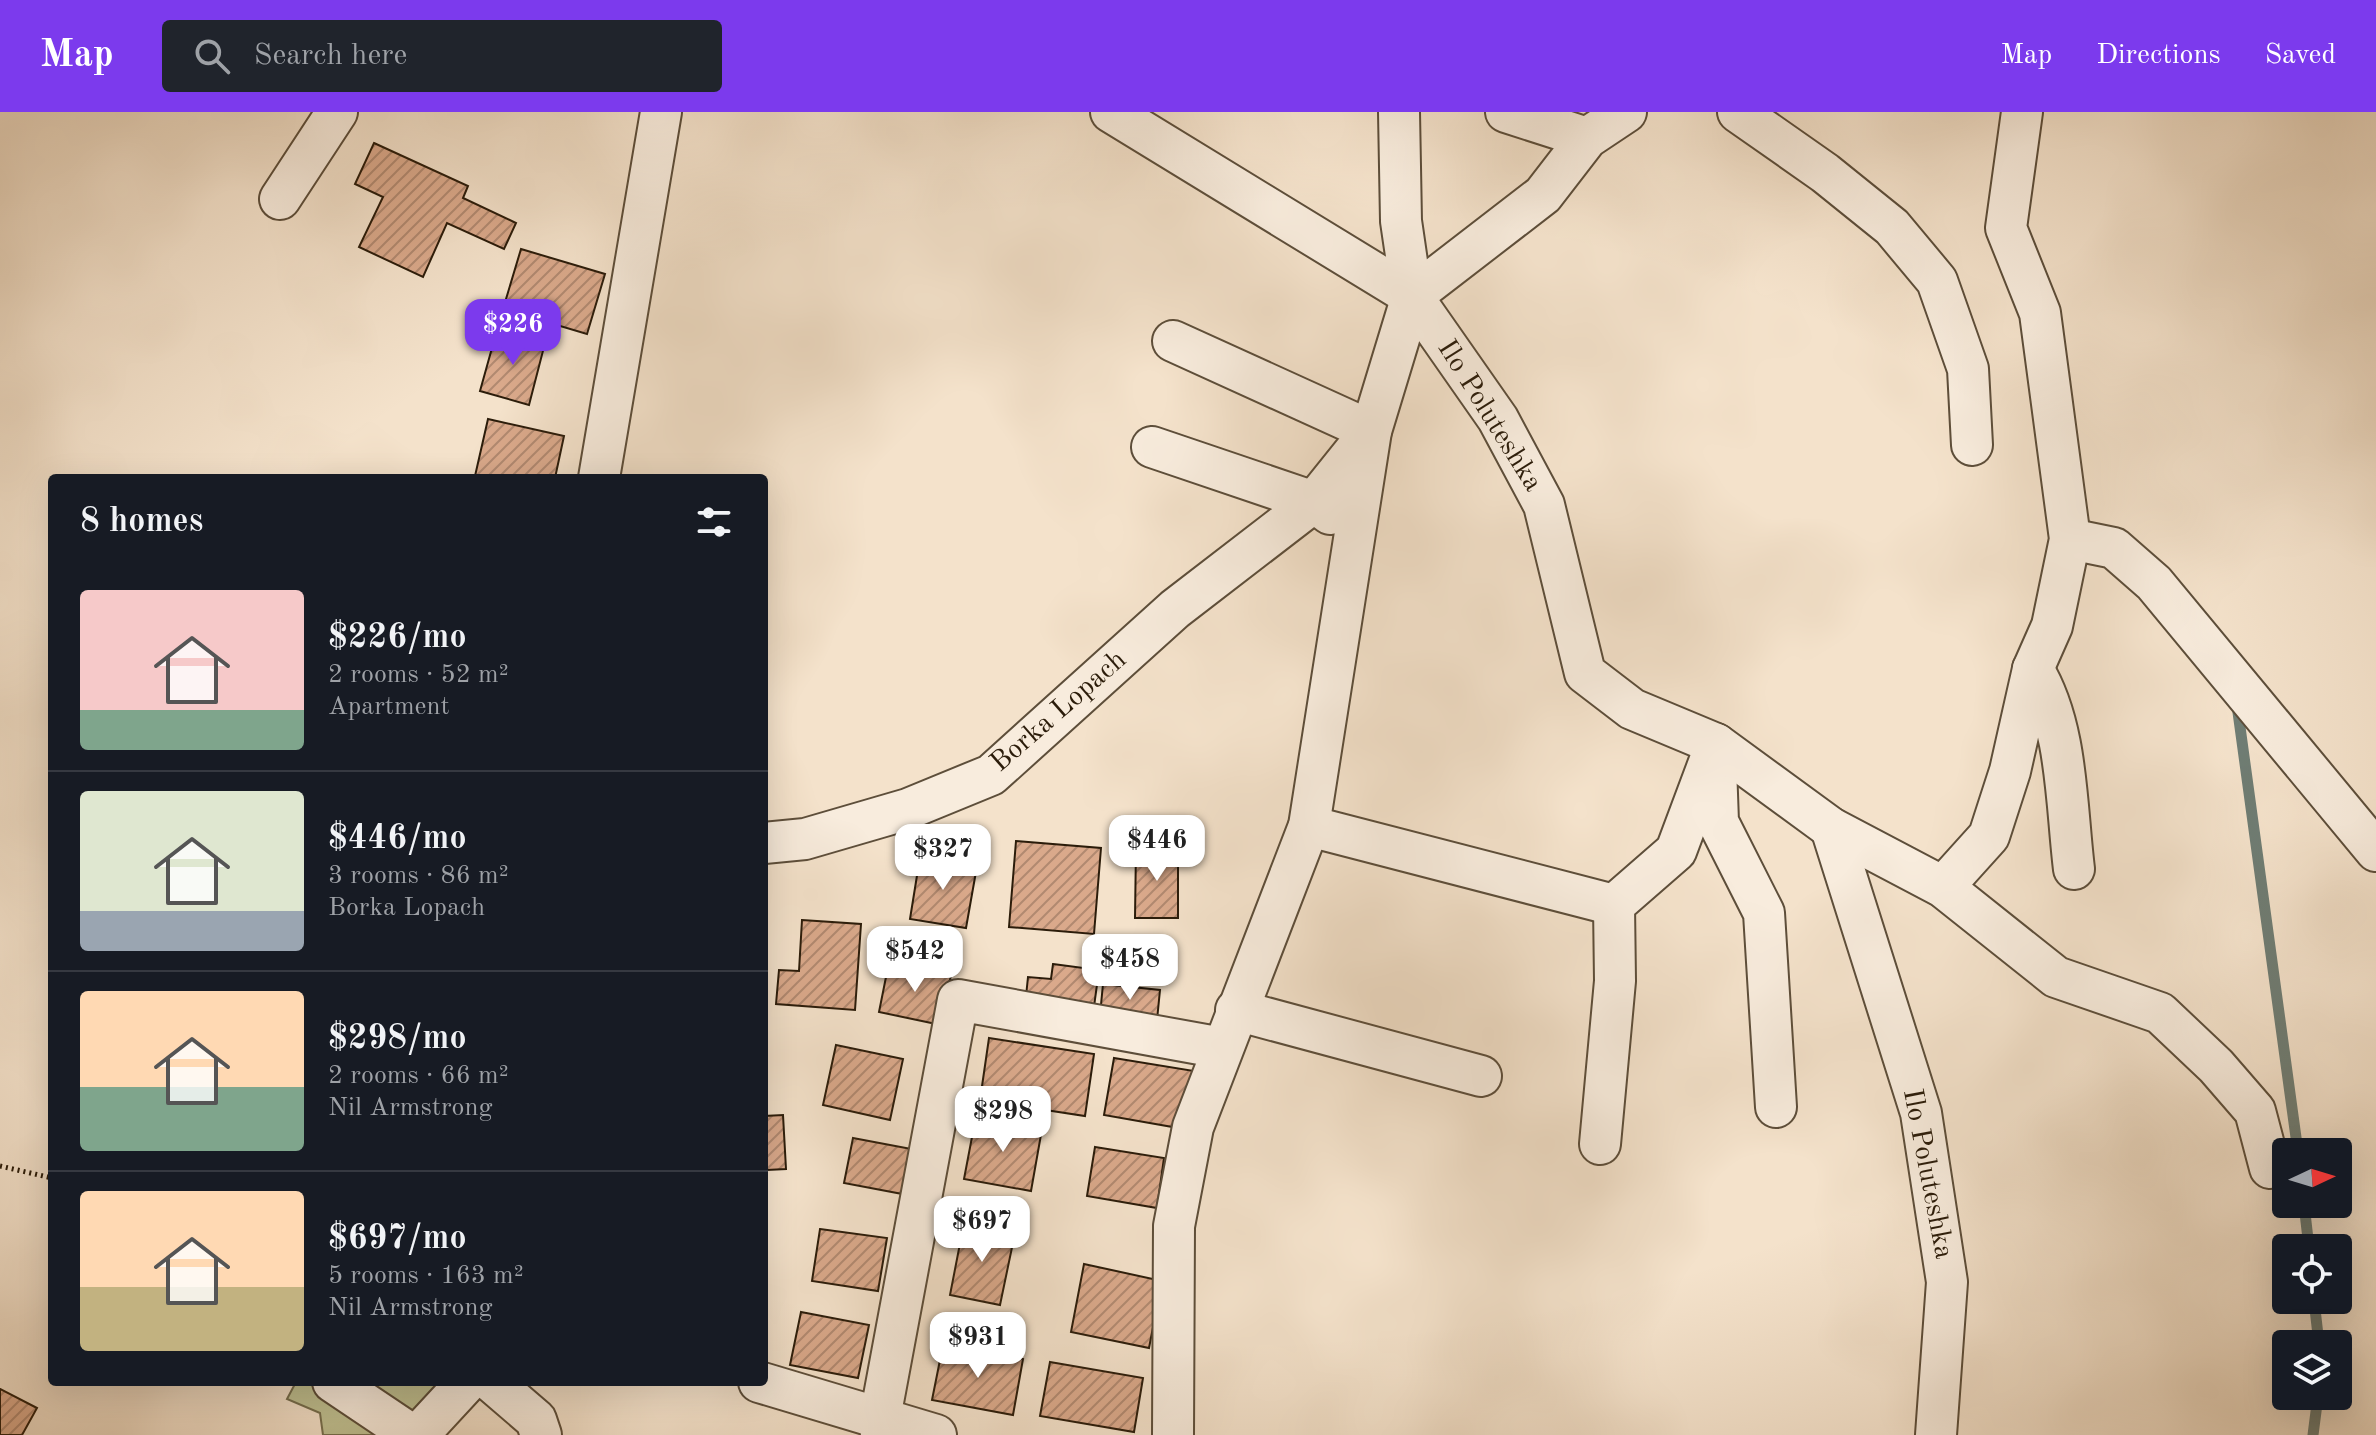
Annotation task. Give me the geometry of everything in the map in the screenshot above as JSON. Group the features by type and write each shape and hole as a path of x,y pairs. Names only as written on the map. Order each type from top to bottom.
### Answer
{"street":[{"path":"600,474 661,112"},
{"path":"1111,112 1412,296 1543,195 1587,138 1626,112"},
{"name":"Borka Lopach","path":"1173,1435 1174,1226 1193,1127 1309,826 1371,431 1412,296 1401,221 1399,112"},
{"path":"1506,112 1587,138"},
{"path":"1738,112 1825,173 1892,227 1937,281 1968,369 1972,445"},
{"path":"1943,887 1989,836 2010,771 2033,669 2052,626 2070,539 2040,313 2006,228 2022,112"},
{"path":"280,199 318,118"},
{"name":"Ilo Poluteshka","path":"1412,296 1498,419 1544,505 1585,673 1632,709 1716,744 1831,828 1943,887 2056,977 2160,1013 2216,1066 2255,1111 2270,1168"},
{"path":"1173,341 1371,431"},
{"name":"Borka Lopach","path":"768,843 805,839 908,809 991,775 1175,609 1314,502 1371,431"},
{"path":"1152,447 1314,502 1354,535"},
{"path":"2070,539 2114,548 2154,583 2376,851"},
{"path":"2033,669 2048,694 2051,708 2074,869"},
{"path":"1600,1144 1615,981 1614,905 1676,851 1716,744"},
{"path":"1716,744 1718,822 1764,913 1776,1107"},
{"path":"1309,826 1614,905"},
{"name":"Ilo Poluteshka","path":"1831,828 1921,1113 1947,1282 1936,1435"},
{"path":"881,1427 958,1000 1222,1048"},
{"path":"1236,1010 1481,1076"},
{"path":"768,1385 881,1427 936,1435"},
{"path":"339,1386 412,1435"},
{"path":"418,1435 463,1386"},
{"path":"497,1386 536,1420 541,1435"}],"path":[{"path":"0,1166 48,1177"}],"green space":[{"path":"294,1386 463,1386 418,1435 323,1435 320,1413 287,1399"}],"building":[{"path":"374,143 468,186 463,198 516,223 504,249 447,223 423,277 359,247 383,197 355,184"},
{"path":"521,249 605,274 587,334 503,309"},
{"path":"497,330 545,343 529,405 480,391"},
{"path":"488,419 564,436 556,474 475,474"},
{"path":"1016,841 1101,848 1094,934 1009,927"},
{"path":"1136,847 1178,847 1178,918 1135,918"},
{"path":"920,857 977,866 966,928 910,919"},
{"path":"802,920 861,924 855,1010 776,1004 779,970 799,971"},
{"path":"889,962 951,975 941,1025 879,1012"},
{"path":"1053,964 1099,970 1093,1014 1025,1006 1028,977 1051,979"},
{"path":"1103,984 1160,990 1157,1020 1100,1015"},
{"path":"989,1038 1094,1054 1085,1116 980,1100"},
{"path":"836,1045 903,1059 890,1120 823,1105"},
{"path":"1114,1058 1194,1071 1184,1129 1104,1115"},
{"path":"783,1115 786,1169 768,1170 768,1116"},
{"path":"976,1116 1042,1129 1031,1191 964,1179"},
{"path":"853,1138 922,1151 913,1196 844,1183"},
{"path":"1095,1147 1164,1158 1157,1208 1087,1196"},
{"path":"964,1223 1015,1233 1000,1305 950,1295"},
{"path":"820,1229 887,1238 878,1291 812,1281"},
{"path":"1084,1264 1162,1281 1149,1348 1071,1332"},
{"path":"801,1312 869,1325 858,1378 790,1365"},
{"path":"943,1345 1023,1359 1013,1415 932,1400"},
{"path":"1050,1362 1143,1378 1134,1432 1040,1416"},
{"path":"0,1389 37,1408 22,1435 0,1435"}],"waterway":[{"path":"2237,705 2296,1138"},
{"path":"2306,1218 2307,1234"},
{"path":"2316,1314 2317,1330"},
{"path":"2313,1435 2316,1410"}]}
